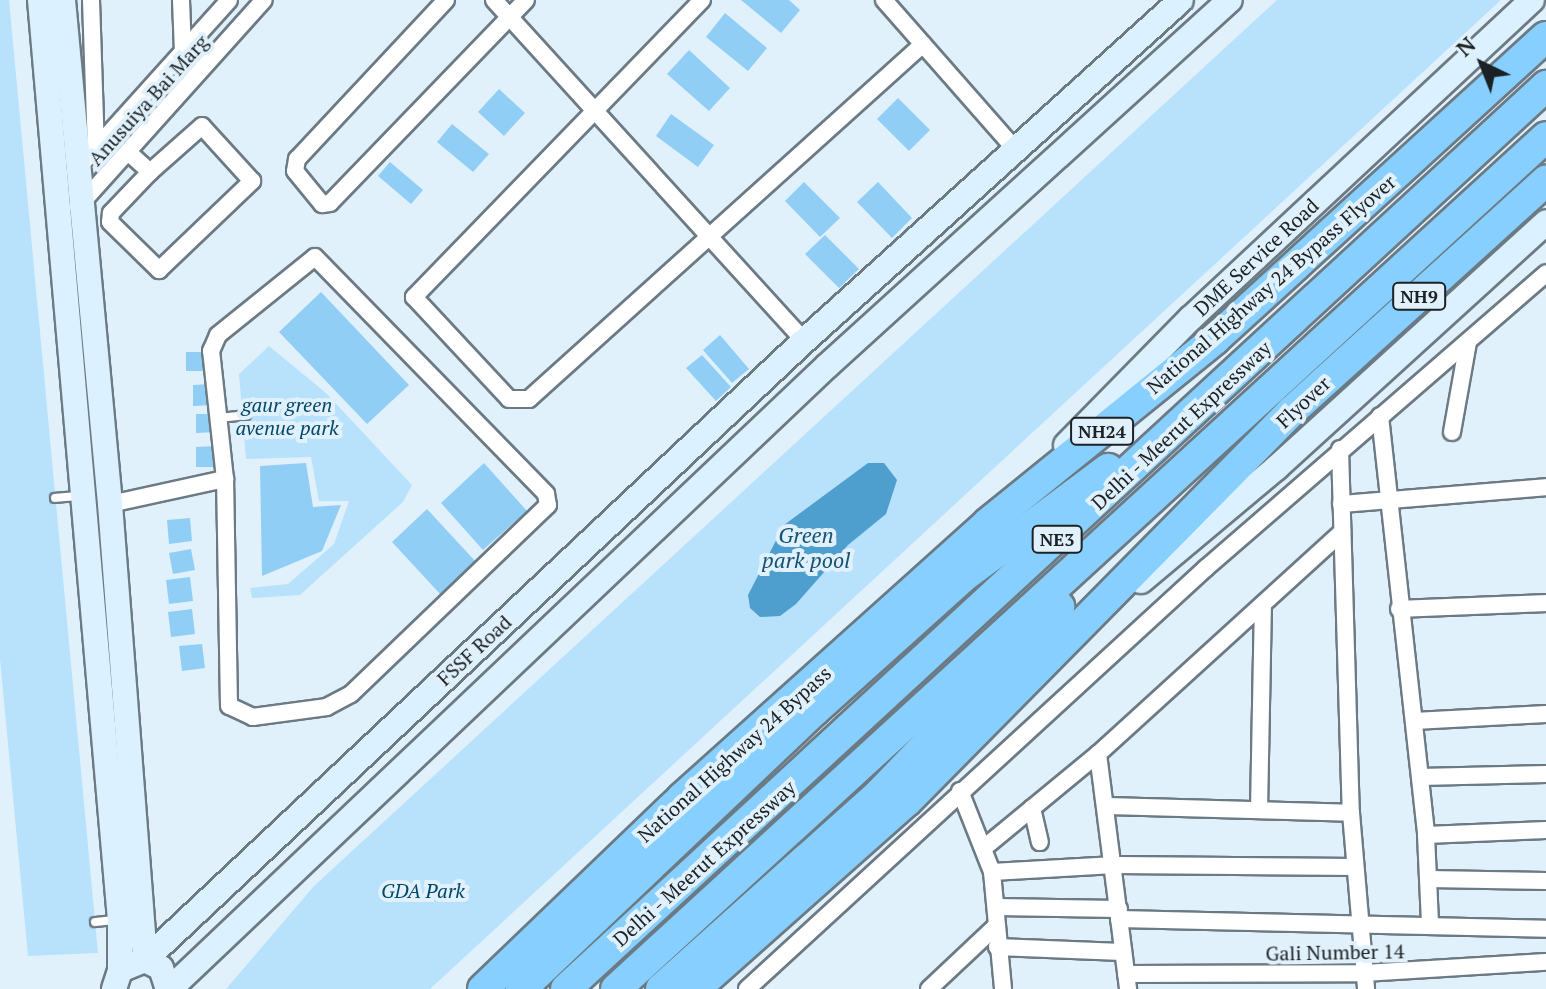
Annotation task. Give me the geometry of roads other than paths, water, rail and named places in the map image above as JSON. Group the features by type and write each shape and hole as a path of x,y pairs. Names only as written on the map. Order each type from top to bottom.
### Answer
{"highway":[{"name":"National Highway 24 Bypass Flyover","path":"988,523 1215,339 1546,37"},
{"name":"Delhi - Meerut Expressway","path":"566,989 1546,86"},
{"name":"Delhi - Meerut Expressway","path":"616,989 1546,137"},
{"name":"Flyover","path":"765,911 907,801 1074,637 1292,411 1546,181"},
{"path":"521,989 673,825 963,577 1238,372"},
{"path":"695,989 765,911 996,677 1170,484"},
{"name":"National Highway 24 Bypass","path":"483,989 673,825 988,523"},
{"path":"661,989 765,911"}],"street":[{"path":"40,0 120,920 115,983"},
{"path":"63,0 110,504 145,960"},
{"path":"91,0 96,148"},
{"path":"181,0 183,51"},
{"name":"Anusuiya Bai Marg","path":"57,191 229,0"},
{"name":"Anusuiya Bai Marg","path":"60,226 264,0"},
{"path":"446,0 297,159 295,171 322,204 330,203 526,0"},
{"path":"494,0 804,341"},
{"path":"702,0 414,297 509,399 523,401 923,44"},
{"path":"884,0 1015,149"},
{"name":"FSSF Road","path":"145,960 804,341 1181,0"},
{"path":"145,960 161,968 169,989 827,366 1230,0"},
{"name":"DME Service Road","path":"988,523 1191,318 1532,0"},
{"path":"202,126 252,181 159,270 109,217 150,172 202,126"},
{"path":"128,152 150,172"},
{"path":"1074,637 1276,468 1546,222"},
{"path":"315,257 549,500 547,509 351,694 327,707 253,717 229,706 225,479 213,342 315,257"},
{"path":"747,989 960,791 1340,449 1546,273"},
{"path":"1452,432 1468,342"},
{"path":"1380,416 1426,835 1430,924"},
{"path":"1340,449 1351,813 1365,981"},
{"path":"110,504 225,479"},
{"path":"1341,504 1546,487"},
{"path":"985,847 1098,754 1342,532"},
{"path":"1399,609 1546,603"},
{"path":"1259,810 1263,605"},
{"path":"1414,721 1546,714"},
{"path":"1098,754 1115,865 1127,982"},
{"path":"1420,777 1546,774"},
{"path":"960,791 985,847 992,872 1003,989"},
{"path":"1107,806 1351,813"},
{"path":"1032,808 1040,842"},
{"path":"1426,835 1546,830"},
{"path":"992,872 1115,865 1355,867"},
{"path":"1428,879 1546,881"},
{"path":"996,907 1360,925 1430,924 1546,929"},
{"path":"929,989 995,927"},
{"path":"997,947 1122,952"},
{"path":"115,983 145,960"},
{"name":"Gali Number 14","path":"1127,982 1365,981 1546,962"}],"lane":[{"path":"218,418 246,415"},
{"path":"55,498 84,495"},
{"path":"95,922 120,920"}],"water":[{"name":"Green park pool","path":"868,463 884,463 897,480 886,514 848,545 796,604 780,616 760,617 750,608 748,595 784,525"}],"park label":[{"name":"gaur green avenue park","path":"287,416"},
{"name":"GDA Park","path":"423,890"}]}
